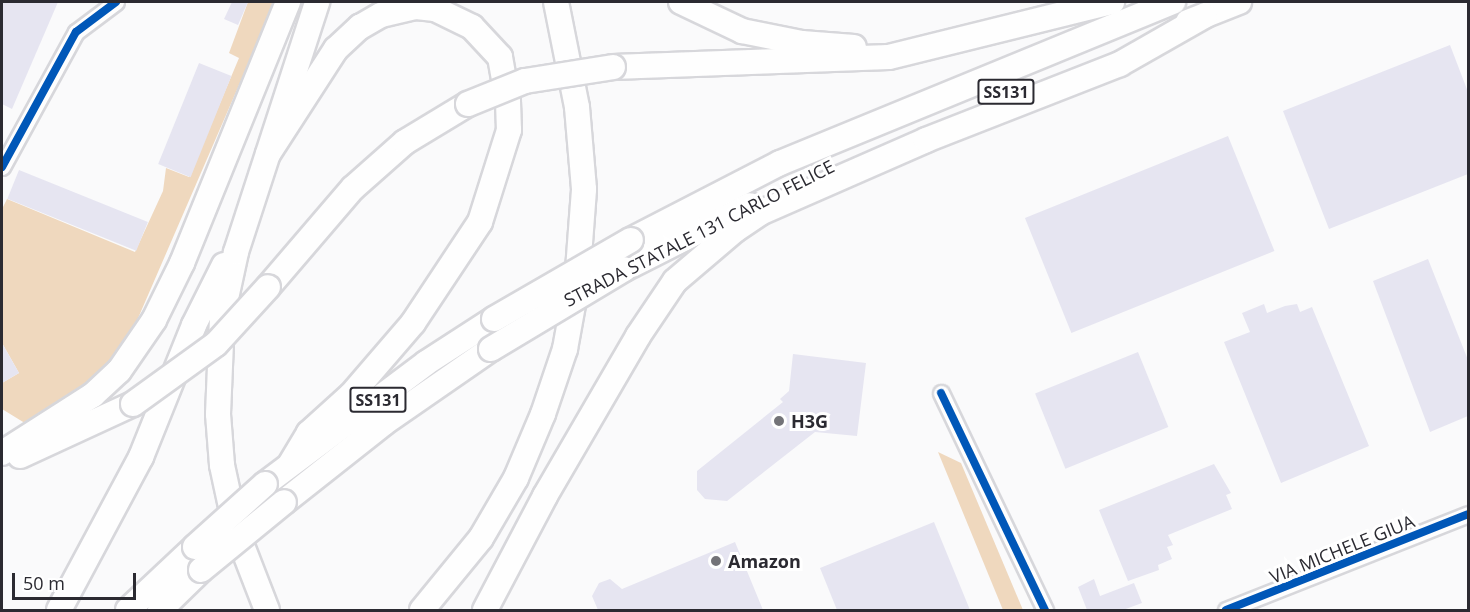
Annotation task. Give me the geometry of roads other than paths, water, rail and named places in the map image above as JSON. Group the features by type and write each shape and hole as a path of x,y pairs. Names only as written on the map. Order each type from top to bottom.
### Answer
{"highway":[{"path":"2,453 93,395 120,371 154,320 182,263 288,2"},
{"path":"309,33 317,2"},
{"path":"267,610 236,530 222,465 218,414 222,317 246,220 309,33 322,2"},
{"path":"422,610 481,537 516,478 543,414 565,349 577,283 584,189 577,107 556,2"},
{"path":"681,2 742,31 802,43 922,47"},
{"path":"2,462 59,441 133,404 216,344 353,188 405,142 468,104 536,78 613,67 808,63 889,57 922,47 1050,20 1112,2"},
{"name":"STRADA STATALE 131 CARLO FELICE","path":"128,610 195,547 291,463 494,319 631,240 780,163 1173,2"},
{"name":"STRADA STATALE 131 CARLO FELICE","path":"160,610 201,570 384,423 491,349 624,268 856,153 1239,2"},
{"path":"268,154 336,49 360,27 381,15 416,7 435,9 472,27 500,57 508,102 509,130 480,222 413,323 351,395 309,433 291,463"},
{"path":"485,610 545,496 638,336 675,281 735,230 760,213 916,144 1120,64 1204,16"},
{"path":"59,610 141,457 194,325 246,220"}],"street":[{"path":"2,167 76,32 116,2"},
{"path":"941,393 1046,610"},
{"name":"VIA MICHELE GIUA","path":"1226,610 1468,514"}],"place":[{"name":"H3G","path":"779,421"},
{"name":"Amazon","path":"716,561"}]}
